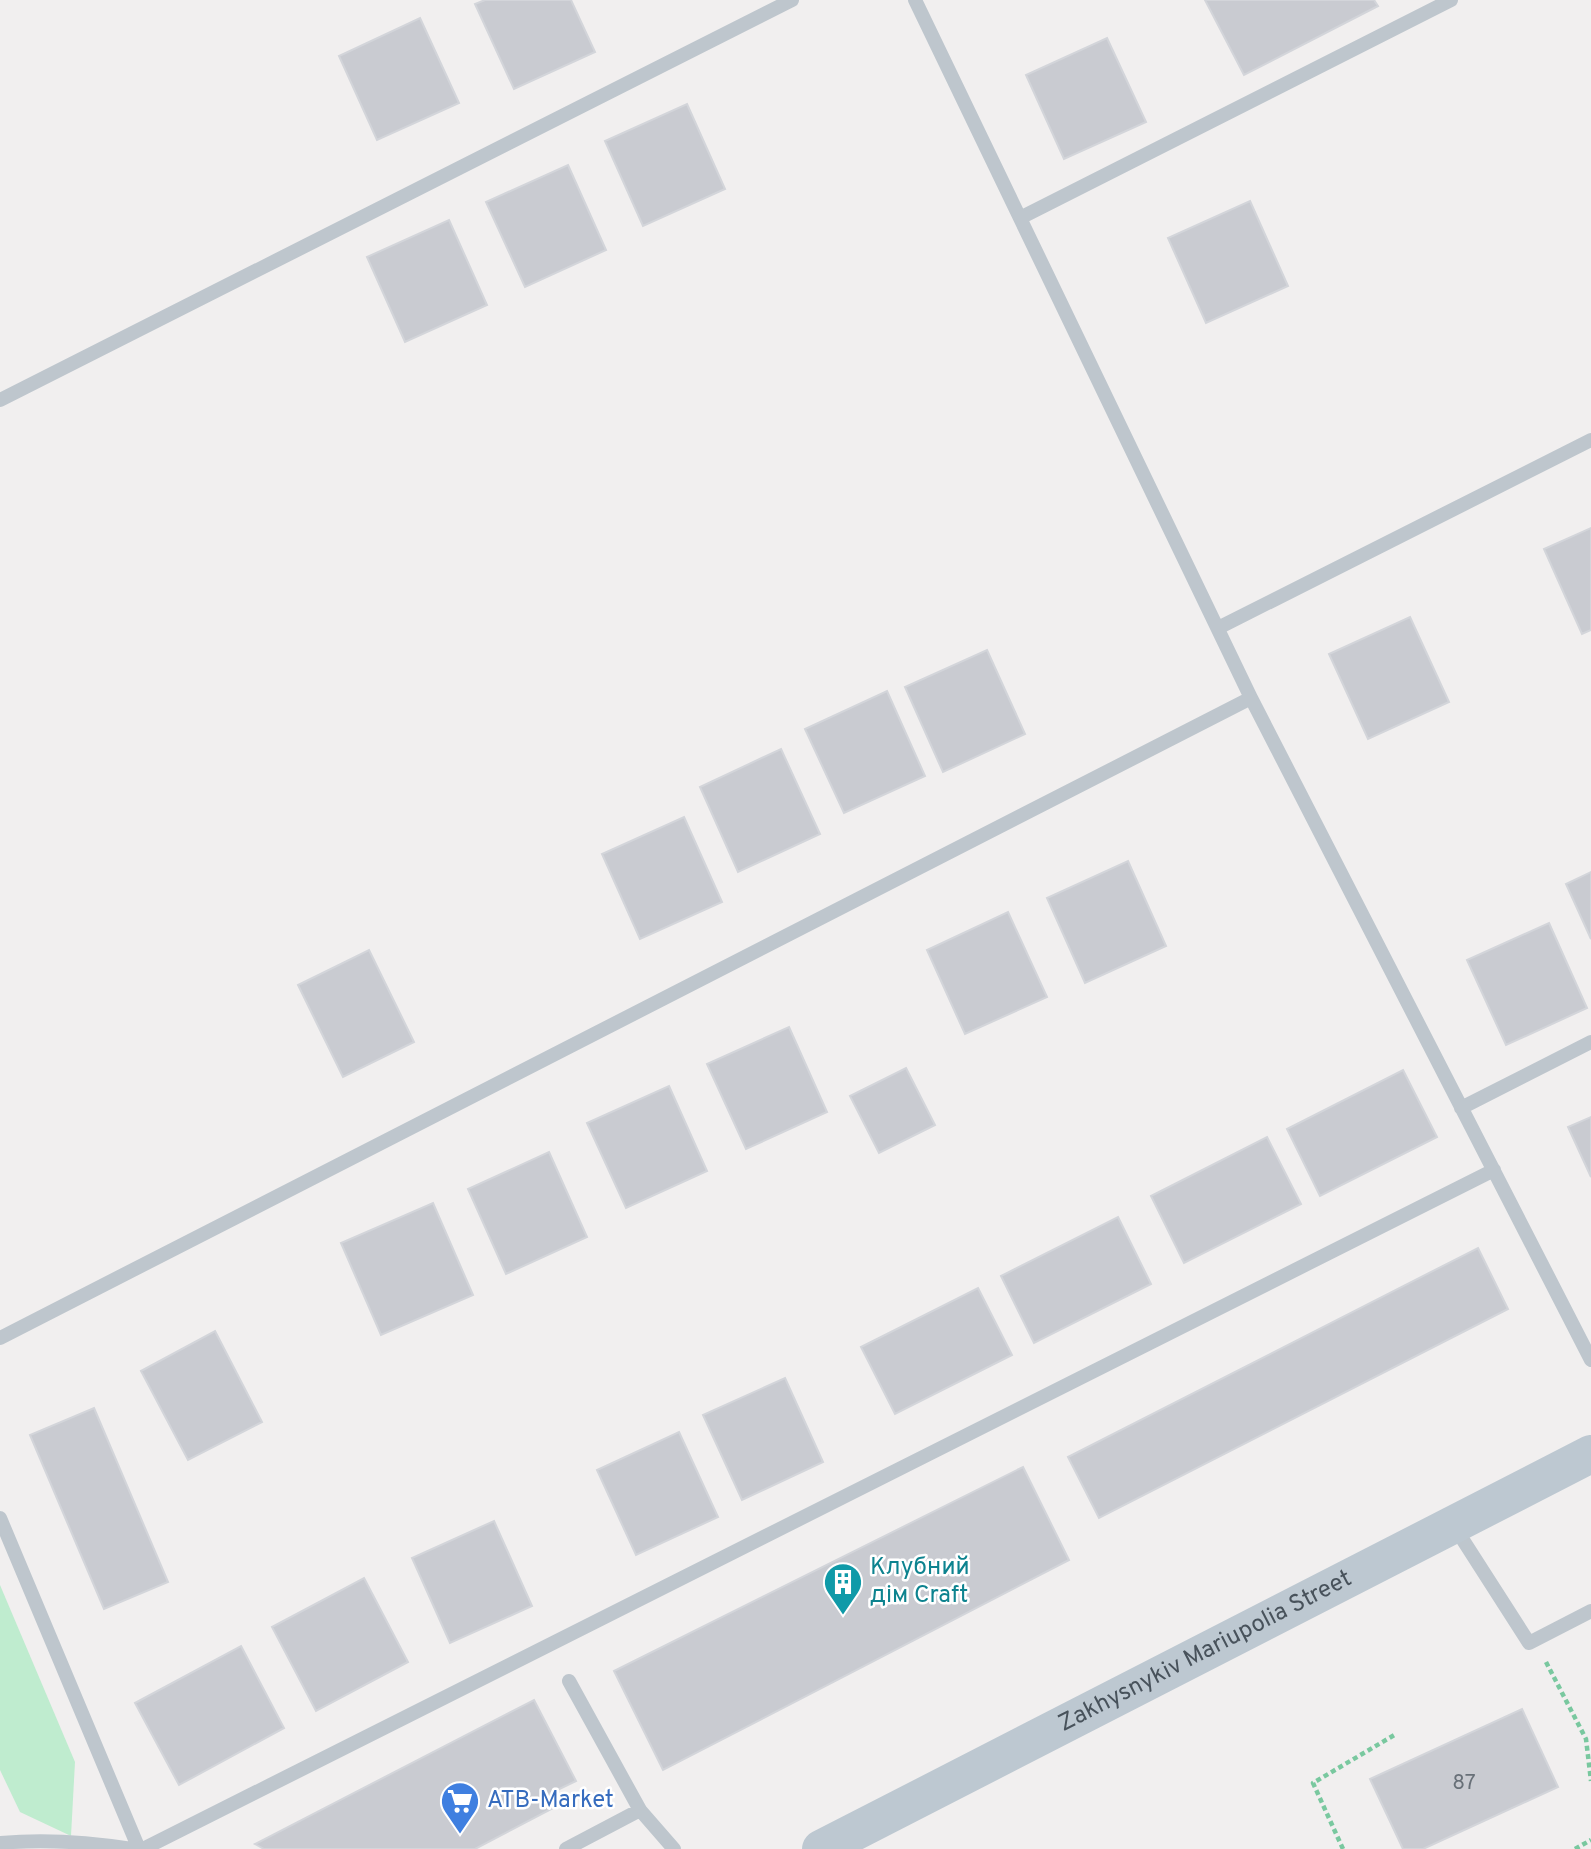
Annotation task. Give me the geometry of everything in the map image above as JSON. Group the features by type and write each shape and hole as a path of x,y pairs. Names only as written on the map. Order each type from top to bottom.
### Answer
{"main road":[{"name":"Zakhysnykiv Mariupolia Street","path":"821,1849 1591,1454"}],"lane":[{"path":"0,400 792,0"},
{"path":"915,0 1251,698 1591,1360"},
{"path":"1020,218 1451,0"},
{"path":"1218,628 1591,440"},
{"path":"0,1339 1251,698"},
{"path":"1461,1108 1591,1042"},
{"path":"0,1518 141,1849 1494,1170"},
{"path":"1454,1525 1530,1643 1591,1611"},
{"path":"569,1681 640,1810 674,1849"},
{"path":"566,1849 640,1810"},
{"path":"0,1843 23,1841 109,1845 131,1849"}],"path":[{"path":"1544,1658 1586,1739 1591,1781"},
{"path":"1343,1849 1312,1783 1396,1734"},
{"path":"1575,1849 1591,1840"}],"green space":[{"path":"0,1585 75,1762 71,1836 20,1812 0,1770"}],"building":[{"path":"485,0 571,0 595,52 514,89 475,4"},
{"path":"1205,0 1374,0 1378,6 1244,75"},
{"path":"420,18 459,103 377,140 339,56"},
{"path":"1107,38 1146,122 1064,159 1026,75"},
{"path":"687,104 725,189 643,226 605,141"},
{"path":"568,165 606,250 525,287 486,202"},
{"path":"1250,201 1288,286 1206,323 1168,238"},
{"path":"449,220 487,305 405,342 367,257"},
{"path":"1591,528 1591,630 1582,634 1544,549"},
{"path":"1410,617 1449,702 1368,739 1329,654"},
{"path":"987,650 1025,734 943,772 905,687"},
{"path":"887,691 925,776 844,813 805,729"},
{"path":"781,749 820,834 738,872 700,787"},
{"path":"684,817 722,902 640,939 602,854"},
{"path":"1128,861 1166,946 1085,983 1047,898"},
{"path":"1591,872 1591,939 1566,884"},
{"path":"1008,912 1047,997 965,1034 927,950"},
{"path":"1549,923 1587,1008 1506,1045 1467,960"},
{"path":"369,950 414,1042 343,1077 298,985"},
{"path":"789,1027 827,1112 746,1149 707,1064"},
{"path":"906,1068 935,1125 879,1153 850,1096"},
{"path":"1403,1070 1437,1137 1320,1196 1287,1129"},
{"path":"669,1086 707,1171 626,1208 587,1123"},
{"path":"1591,1117 1591,1177 1568,1127"},
{"path":"1267,1137 1301,1204 1184,1263 1151,1196"},
{"path":"549,1152 587,1237 506,1274 468,1189"},
{"path":"433,1203 473,1295 381,1335 341,1243"},
{"path":"1118,1217 1151,1284 1034,1343 1001,1276"},
{"path":"1478,1248 1508,1309 1099,1518 1068,1457"},
{"path":"978,1288 1012,1355 895,1414 861,1347"},
{"path":"215,1331 262,1422 188,1460 141,1371"},
{"path":"785,1378 823,1462 742,1500 703,1415"},
{"path":"94,1408 168,1582 104,1609 30,1435"},
{"path":"679,1432 718,1517 636,1555 597,1470"},
{"name":"Клубний дім Craft","path":"1023,1467 1069,1560 663,1770 614,1671"},
{"path":"494,1521 532,1606 450,1643 412,1558"},
{"path":"364,1578 408,1662 316,1711 272,1627"},
{"path":"241,1646 284,1728 179,1785 135,1703"},
{"path":"534,1700 576,1781 549,1794 555,1807 475,1849 264,1849 255,1844"},
{"path":"1522,1709 1558,1787 1423,1849 1403,1849 1370,1779"}],"place":[{"name":"Клубний дім Craft","path":"843,1616"},
{"name":"ATB-Market","path":"460,1835"}]}
